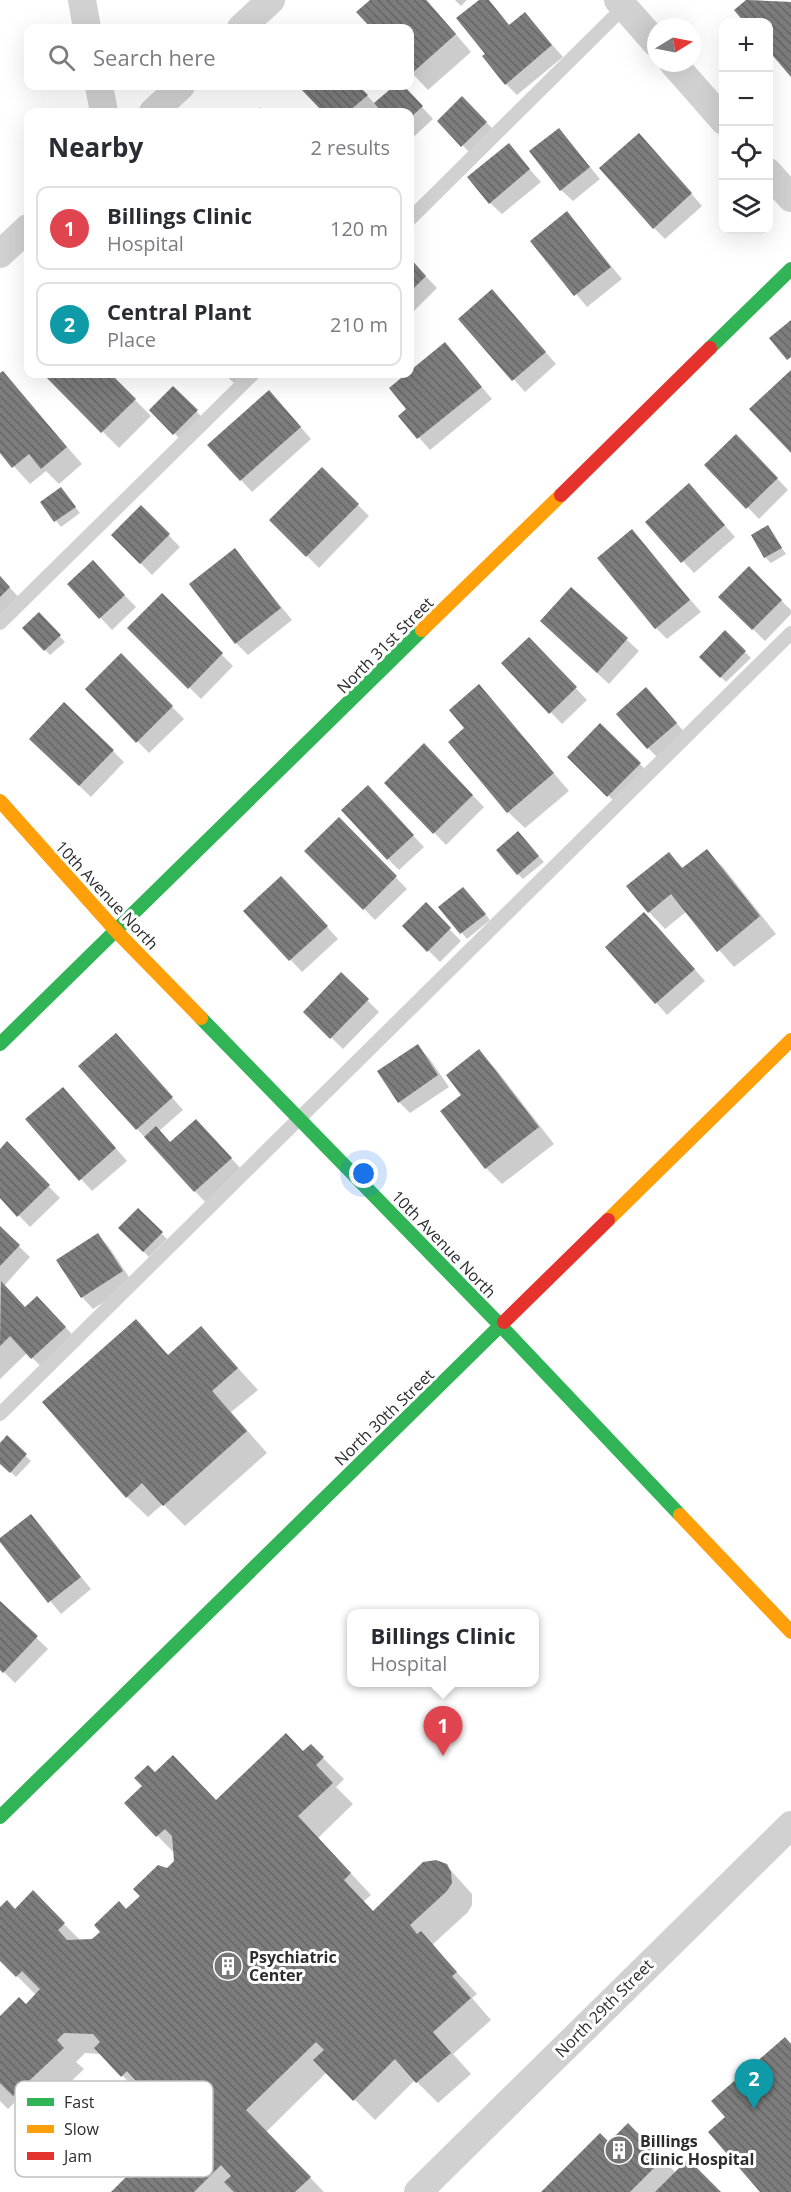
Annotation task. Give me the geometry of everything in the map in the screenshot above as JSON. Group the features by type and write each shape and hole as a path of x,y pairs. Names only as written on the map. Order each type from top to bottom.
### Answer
{"street":[{"path":"82,0 86,24"},
{"path":"245,24 271,0"},
{"path":"624,2 647,31"},
{"path":"681,72 719,115"},
{"path":"100,90 103,108"},
{"path":"157,108 177,90"},
{"path":"773,178 791,198"},
{"path":"0,254 24,232"},
{"name":"North 31st Street","path":"0,1044 117,932 791,268"},
{"name":"10th Avenue North","path":"0,801 117,932 501,1326 791,1632"},
{"name":"North 30th Street","path":"0,1817 791,1040"},
{"name":"North 29th Street","path":"418,2192 791,1825"}],"lane":[{"path":"414,215 624,2"},
{"path":"0,623 249,378"},
{"path":"0,1414 791,633"}],"building":[{"path":"370,0 426,0 456,34 414,71 414,24 367,24 356,12"},
{"path":"479,0 489,0 509,25 525,12 552,45 505,85 482,56 485,54 456,18"},
{"path":"746,0 791,2 791,77 773,56 773,18 741,18 734,10"},
{"path":"302,90 363,90 368,95 353,108 319,108"},
{"path":"389,90 408,90 423,106 414,114 414,108 378,108 374,103"},
{"path":"462,96 487,122 461,147 437,121"},
{"path":"559,128 590,167 560,191 529,151"},
{"path":"639,133 692,193 653,229 599,168"},
{"path":"509,143 530,169 489,204 467,177"},
{"path":"567,211 611,267 574,296 530,241"},
{"path":"414,262 426,276 414,288"},
{"path":"492,289 546,352 512,381 458,319"},
{"path":"791,320 791,357 787,360 769,338"},
{"path":"445,342 482,387 417,439 398,416 406,409 389,388 401,378 414,378 414,367"},
{"path":"791,370 791,453 749,409"},
{"path":"3,371 67,447 41,469 29,454 12,468 0,453 0,373"},
{"path":"47,378 115,378 136,399 101,433"},
{"path":"173,386 198,410 173,435 149,410"},
{"path":"269,390 301,427 240,481 207,445"},
{"path":"736,434 778,478 746,509 704,465"},
{"path":"322,467 359,504 306,557 269,520"},
{"path":"689,483 725,525 681,563 645,522"},
{"path":"61,487 76,507 54,522 40,502"},
{"path":"141,505 170,534 140,564 111,535"},
{"path":"768,525 782,548 764,558 751,535"},
{"path":"632,529 690,600 655,629 597,558"},
{"path":"235,548 281,608 235,644 189,584"},
{"path":"93,560 125,595 99,619 67,584"},
{"path":"749,566 782,600 752,630 718,597"},
{"path":"0,576 10,587 0,597"},
{"path":"571,587 628,638 597,673 540,621"},
{"path":"162,593 223,653 188,689 127,628"},
{"path":"39,612 61,635 44,651 22,628"},
{"path":"725,630 746,651 720,678 699,657"},
{"path":"529,637 577,687 549,714 501,663"},
{"path":"121,653 173,706 136,743 85,689"},
{"path":"479,684 554,773 507,813 448,742 464,728 449,710"},
{"path":"646,687 677,723 647,749 616,714"},
{"path":"64,702 114,750 79,786 29,739"},
{"path":"600,723 641,763 607,797 567,757"},
{"path":"424,743 473,795 433,834 384,783"},
{"path":"368,785 414,835 387,860 341,810"},
{"path":"339,817 397,876 363,910 304,851"},
{"path":"518,831 539,856 517,875 496,850"},
{"path":"707,849 760,916 717,952 671,894 648,913 626,886 669,852 682,868"},
{"path":"281,876 328,926 289,961 243,911"},
{"path":"463,887 486,914 460,934 438,907"},
{"path":"426,902 451,928 427,952 402,926"},
{"path":"644,912 695,969 655,1004 605,947"},
{"path":"341,972 369,999 330,1039 303,1012"},
{"path":"116,1033 173,1097 136,1130 78,1066"},
{"path":"418,1044 438,1075 398,1103 377,1071"},
{"path":"479,1049 539,1127 485,1169 440,1111 461,1095 446,1075"},
{"path":"63,1087 116,1148 79,1181 25,1119"},
{"path":"196,1119 232,1158 194,1192 144,1137 156,1126 170,1142"},
{"path":"7,1141 50,1185 17,1217 0,1198 0,1149"},
{"path":"138,1208 163,1232 143,1252 118,1228"},
{"path":"0,1226 20,1245 0,1266"},
{"path":"98,1233 123,1271 81,1298 56,1260"},
{"path":"1,1281 25,1307 37,1296 66,1327 31,1359 10,1336 0,1346"},
{"path":"136,1319 168,1355 201,1326 238,1368 212,1391 247,1431 163,1506 142,1483 126,1498 42,1402"},
{"path":"7,1435 27,1454 10,1473 0,1464 0,1443"},
{"path":"31,1514 81,1577 48,1603 0,1542 0,1538"},
{"path":"0,1601 38,1636 3,1673 0,1670"},
{"name":"Psychiatric Center","path":"286,1733 303,1751 311,1744 324,1757 316,1765 333,1783 298,1816 351,1873 344,1880 373,1911 423,1862 436,1860 447,1864 451,1872 452,1883 447,1891 410,1925 417,1934 421,1931 457,1972 452,1976 471,1998 433,2032 451,2053 416,2083 395,2059 353,2101 313,2060 324,2050 316,2042 246,2110 311,2177 295,2192 234,2192 224,2182 231,2176 221,2165 213,2173 213,2081 136,2081 127,2071 121,2077 94,2048 100,2042 93,2034 64,2033 57,2040 64,2048 29,2081 15,2081 13,2096 0,2083 0,2016 19,1997 26,2004 40,1989 22,1971 16,1977 0,1961 0,1907 7,1900 15,1909 33,1890 65,1923 58,1930 67,1940 92,1939 100,1932 94,1925 119,1901 126,1909 140,1896 133,1889 158,1865 167,1868 174,1861 172,1836 165,1829 156,1837 124,1803 142,1786 134,1778 148,1765 155,1772 173,1755 216,1800"},
{"path":"785,2037 791,2044 791,2192 760,2192 708,2132 725,2117 711,2101"},
{"name":"Billings Clinic Hospital","path":"628,2123 663,2159 630,2192 541,2192 600,2133 609,2142"},
{"name":"Billings Clinic Hospital","path":"688,2159 721,2192 655,2192"},
{"name":"Psychiatric Center","path":"126,2177 209,2177 194,2192 111,2192"}],"traffic: fast":[{"path":"710,348 791,269"},
{"path":"0,1044 422,630"},
{"path":"201,1018 501,1326 680,1515"},
{"path":"0,1817 504,1322"}],"traffic: slow":[{"path":"422,630 561,495"},
{"path":"0,801 117,932 201,1018"},
{"path":"608,1220 791,1040"},
{"path":"680,1515 791,1632"}],"traffic: jam":[{"path":"561,495 710,348"},
{"path":"504,1322 608,1220"}],"place":[{"name":"Billings Clinic","path":"443,1756"},
{"name":"Psychiatric Center","path":"228,1966"},
{"name":"Central Plant","path":"754,2109"},
{"name":"Billings Clinic Hospital","path":"619,2150"}]}
